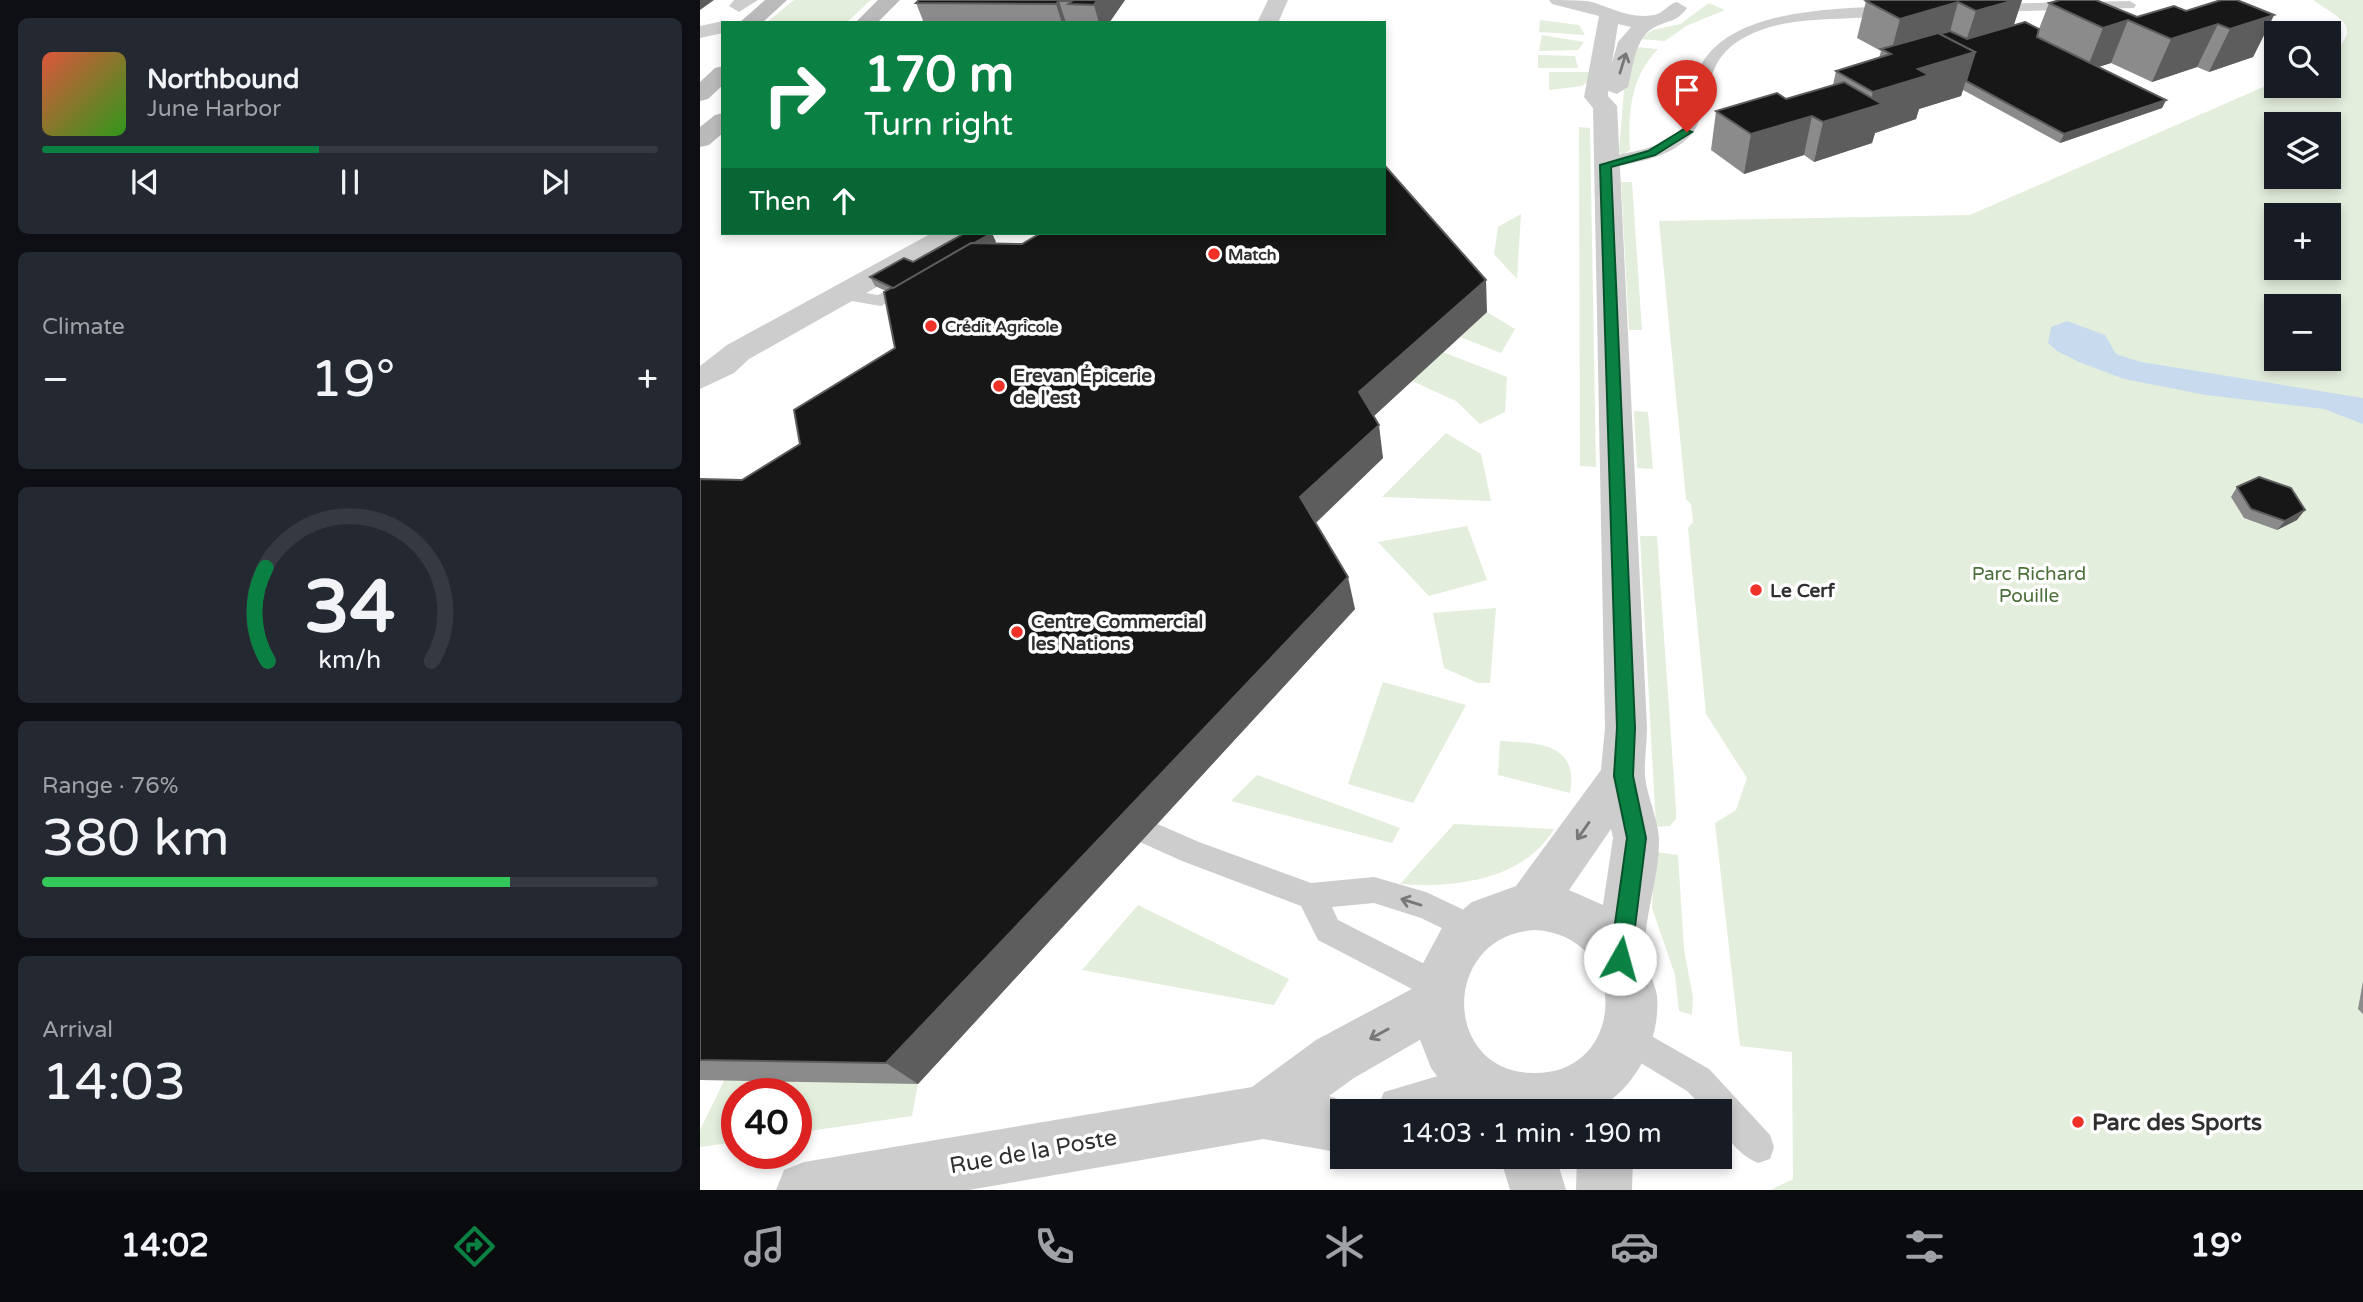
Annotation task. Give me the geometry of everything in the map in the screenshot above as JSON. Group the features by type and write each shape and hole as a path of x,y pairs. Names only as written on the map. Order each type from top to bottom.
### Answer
{"main road":[{"path":"746,14 777,0"},
{"path":"867,21 890,0"},
{"path":"700,94 716,49"},
{"path":"700,140 721,122"}],"street":[{"path":"1268,21 1278,0"},
{"path":"1559,0 1605,9 1647,22"},
{"path":"1605,106 1615,98 1629,42 1647,22 1671,15 1675,4 1701,0"},
{"path":"1605,9 1596,97 1605,106 1625,715 1623,776 1636,838 1620,959"},
{"path":"700,379 723,366 737,352 948,235"},
{"path":"700,353 737,352"},
{"path":"1530,906 1623,776"},
{"path":"1503,1099 1461,1065 1443,1037 1439,994 1451,955 1473,929 1499,913 1530,906 1563,910 1594,926 1620,959 1629,978 1632,1007 1614,1071 1559,1099"},
{"name":"Rue de la Poste","path":"1263,1112 1335,1059 1439,994"},
{"name":"Rue de la Poste","path":"804,1190 1263,1112 1330,1124"},
{"path":"1532,1169 1538,1190"},
{"path":"1604,1190 1605,1169"}],"lane":[{"path":"1977,8 2130,5 2125,0"},
{"path":"1605,165 1651,153 1687,132 1693,123 1702,75 1712,57 1730,41 1764,26 1801,18 1909,9"},
{"path":"2082,20 2107,13"},
{"path":"840,294 881,301 925,275"},
{"path":"1130,824 1192,852 1311,896 1374,891 1426,906 1473,929"},
{"path":"1311,896 1328,930 1439,994"},
{"path":"1614,1071 1698,1080 1726,1108 1758,1147"}],"green space":[{"path":"794,0 871,0 848,21 768,21"},
{"name":"Parc Richard Pouille","path":"2313,0 2363,0 2363,1190 1770,1190 1793,1179 1792,1052 1740,1046 1715,823 1736,810 1747,778 1706,714 1688,528 1693,522 1691,504 1686,499 1659,221 1970,215 2264,87 2264,98 2341,98 2341,44 2347,31 2341,19"},
{"path":"1709,3 1725,10 1686,26 1665,41 1639,39 1653,30 1680,24"},
{"path":"1540,20 1579,25 1585,35 1539,32"},
{"path":"1542,35 1584,42 1578,50 1539,51"},
{"path":"1635,47 1658,49 1636,84 1631,109 1630,150 1622,155 1619,152 1624,89"},
{"path":"1538,55 1575,56 1578,68 1538,68"},
{"path":"1549,72 1589,72 1589,80 1582,86 1549,90"},
{"path":"1579,127 1590,128 1596,467 1580,466"},
{"path":"1621,182 1632,182 1642,330 1629,330"},
{"path":"1521,214 1517,279 1494,254 1498,227"},
{"path":"1487,312 1515,329 1501,353 1460,337"},
{"path":"1443,352 1507,377 1505,412 1480,424 1456,401 1412,381"},
{"path":"1634,411 1648,412 1653,469 1637,468"},
{"path":"1446,433 1481,454 1491,501 1382,497"},
{"path":"1467,526 1487,580 1429,596 1378,542"},
{"path":"1640,536 1657,536 1676,809 1676,819 1670,826 1656,827"},
{"path":"1496,608 1490,683 1478,683 1444,668 1433,613"},
{"path":"1383,682 1466,705 1413,803 1348,784"},
{"path":"1500,741 1542,745 1562,755 1571,776 1570,793 1498,775"},
{"path":"1257,775 1400,828 1392,843 1231,801"},
{"path":"1454,824 1554,829 1541,846 1525,860 1506,870 1465,882 1400,884"},
{"path":"1655,852 1678,855 1684,950 1693,997 1692,1015 1679,1011 1675,975 1652,908"},
{"path":"1138,905 1289,979 1274,1005 1082,970"},
{"path":"812,1081 918,1084 912,1116 812,1131"},
{"path":"721,1087 721,1144 700,1147 700,1130"}],"water":[{"path":"2067,321 2105,335 2116,354 2141,362 2363,398 2363,424 2324,409 2206,395 2124,379 2079,362 2057,351 2048,343 2051,327"}],"building":[{"path":"919,0 1097,0 1094,5 1068,4 1072,1 1059,1 1056,4 916,3"},
{"path":"2015,0 1976,11 1958,2 1900,19 1866,1"},
{"path":"2060,0 2096,0 2137,17 2174,6 2186,11 2221,0 2237,0 2274,15 2230,29 2218,24 2171,39 2128,20 2103,28 2049,3"},
{"path":"2025,22 2039,29 2037,37 2166,100 2064,134 1966,81 1975,52 1939,34 1950,31 1967,39"},
{"path":"1938,33 1975,52 1918,69 1929,75 1873,92 1836,71 1891,54 1881,49"},
{"path":"1844,82 1882,104 1823,122 1812,116 1751,134 1716,111 1777,93 1786,99"},
{"name":"Centre Commercial les Nations","path":"1386,167 1486,280 1359,392 1379,425 1300,497 1348,577 886,1063 700,1060 700,479 742,480 800,444 794,410 895,348 884,292 971,243 1022,244 1038,235 1386,235"},
{"path":"961,235 988,235 893,288 870,277 904,258 913,262"},
{"path":"2259,477 2291,488 2305,510 2285,521 2251,509 2237,487"}],"place":[{"name":"Match","path":"1214,254"},
{"name":"Crédit Agricole","path":"931,326"},
{"name":"Erevan Épicerie de l'est","path":"999,386"},
{"name":"Le Cerf","path":"1756,590"},
{"name":"Centre Commercial les Nations","path":"1017,632"},
{"name":"Parc des Sports","path":"2078,1122"}],"route":[{"path":"1620,959 1636,838 1623,776 1626,728 1605,165 1651,153 1687,132"}]}
